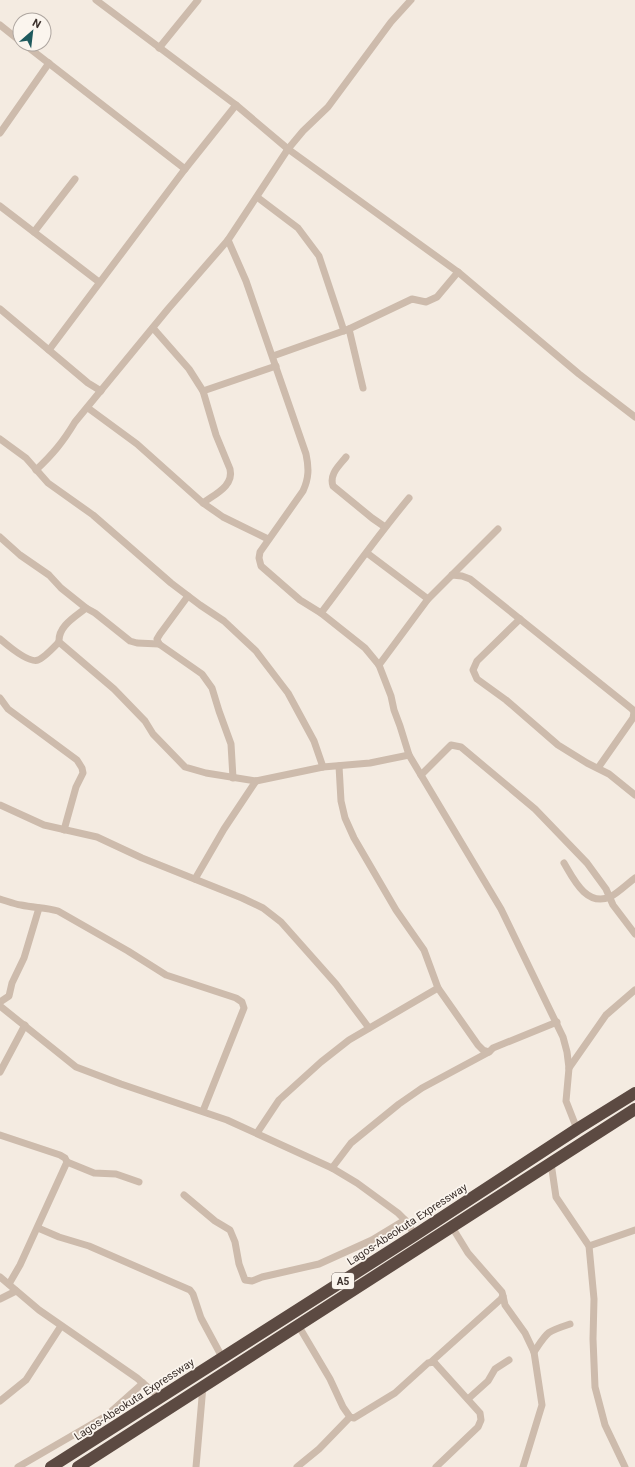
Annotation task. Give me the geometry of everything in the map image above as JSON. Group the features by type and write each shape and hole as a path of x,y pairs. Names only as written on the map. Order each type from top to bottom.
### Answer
{"highway":[{"name":"Lagos-Abeokuta Expressway","path":"51,1467 415,1235 577,1129 635,1094"},
{"name":"A5","path":"78,1467 635,1109"}],"street":[{"path":"96,0 236,105 288,149 458,272 579,374 635,417"},
{"path":"159,48 198,0"},
{"path":"36,470 65,440 75,422 152,328 228,240 288,149 328,107 391,22 411,0"},
{"path":"0,25 12,35"},
{"path":"35,52 185,169"},
{"path":"0,133 49,63"},
{"path":"49,350 185,169 236,105"},
{"path":"34,232 75,179"},
{"path":"257,196 298,228 319,256 346,330 363,388"},
{"path":"0,206 99,282"},
{"path":"228,240 246,281 276,366 306,454 309,474 303,491 293,507 260,552 259,558 261,566 300,600 321,613 365,648 379,665 391,696 394,710 409,755 501,908 563,1036 569,1068 566,1101 577,1129"},
{"path":"272,356 346,330 412,299 426,302 437,297 458,272"},
{"path":"0,309 101,391"},
{"path":"152,328 189,368 203,391 216,435 232,475 226,486 203,503"},
{"path":"203,391 276,366"},
{"path":"88,408 137,444 203,503 223,517 268,540"},
{"path":"0,439 26,458 48,483 93,515 188,596 224,621 256,651 288,693 314,741 323,767"},
{"path":"346,457 333,473 333,486 385,527"},
{"path":"321,613 385,527 409,498"},
{"path":"379,665 428,600 498,529"},
{"path":"0,537 20,555 49,575 61,588 86,608 96,613 130,641 137,643 159,644 202,674 212,688 231,744 233,778"},
{"path":"367,553 428,600"},
{"path":"452,575 462,576 470,580 626,703 634,712 634,718 598,768"},
{"path":"159,644 157,639 160,634 188,596"},
{"path":"0,639 20,654 34,661 38,660 59,642 59,636 63,626 86,608"},
{"path":"520,620 477,661 473,670 474,675 477,679 506,700 558,745 587,763 609,774 635,795"},
{"path":"59,642 114,689 145,721 153,734 185,767 206,773 256,781 323,767 370,762 409,755"},
{"path":"0,698 8,709 77,760 82,768 83,773 76,787 64,830"},
{"path":"421,775 451,746 461,747 536,809 587,863 606,890 613,905 635,934"},
{"path":"339,766 340,801 345,818 354,838 396,910 424,950 438,988 478,1045 483,1050 489,1052"},
{"path":"195,879 224,829 256,781"},
{"path":"0,805 44,825 97,837 142,858 263,908 281,922 336,984 369,1028"},
{"path":"564,863 583,892 590,896 600,898 609,897 635,878"},
{"path":"0,898 18,905 47,908 58,911 128,951 166,975 236,998 242,1002 244,1008 203,1111"},
{"path":"0,1002 8,996 12,983 24,958 39,908"},
{"path":"258,1133 279,1100 321,1062 349,1040 438,988"},
{"path":"569,1068 606,1015 635,990"},
{"path":"0,1006 25,1025 60,1056 76,1067 121,1084 203,1111 258,1133 332,1168 357,1183 398,1212 415,1235"},
{"path":"332,1168 351,1143 399,1104 422,1088 489,1052 493,1048 557,1022"},
{"path":"0,1072 25,1025"},
{"path":"0,1135 60,1155 65,1158 67,1162 94,1173 116,1174 139,1182"},
{"path":"9,1284 38,1228 67,1162"},
{"path":"551,1163 556,1197 589,1246 594,1299 595,1387 605,1425 625,1467"},
{"path":"184,1195 215,1221 230,1230 235,1242 239,1264 245,1280 252,1281 262,1277 319,1264 372,1240 405,1220"},
{"path":"452,1227 468,1253 502,1292 506,1305 525,1333 534,1352 542,1405 523,1467"},
{"path":"38,1228 89,1246 190,1290 193,1294 201,1318 222,1357"},
{"path":"589,1246 635,1230"},
{"path":"0,1277 61,1326 143,1383 160,1398"},
{"path":"0,1299 16,1291"},
{"path":"297,1467 319,1449 350,1418 354,1418 395,1393 501,1300 503,1296"},
{"path":"534,1352 550,1330 570,1324"},
{"path":"298,1325 330,1379 343,1407 350,1418"},
{"path":"0,1401 26,1380 61,1326"},
{"path":"468,1399 488,1380 495,1369 510,1360"},
{"path":"431,1362 436,1365 468,1399 480,1413 481,1420 478,1427 436,1467"},
{"path":"18,1467 106,1416 143,1383"},
{"path":"196,1467 203,1386"}]}
